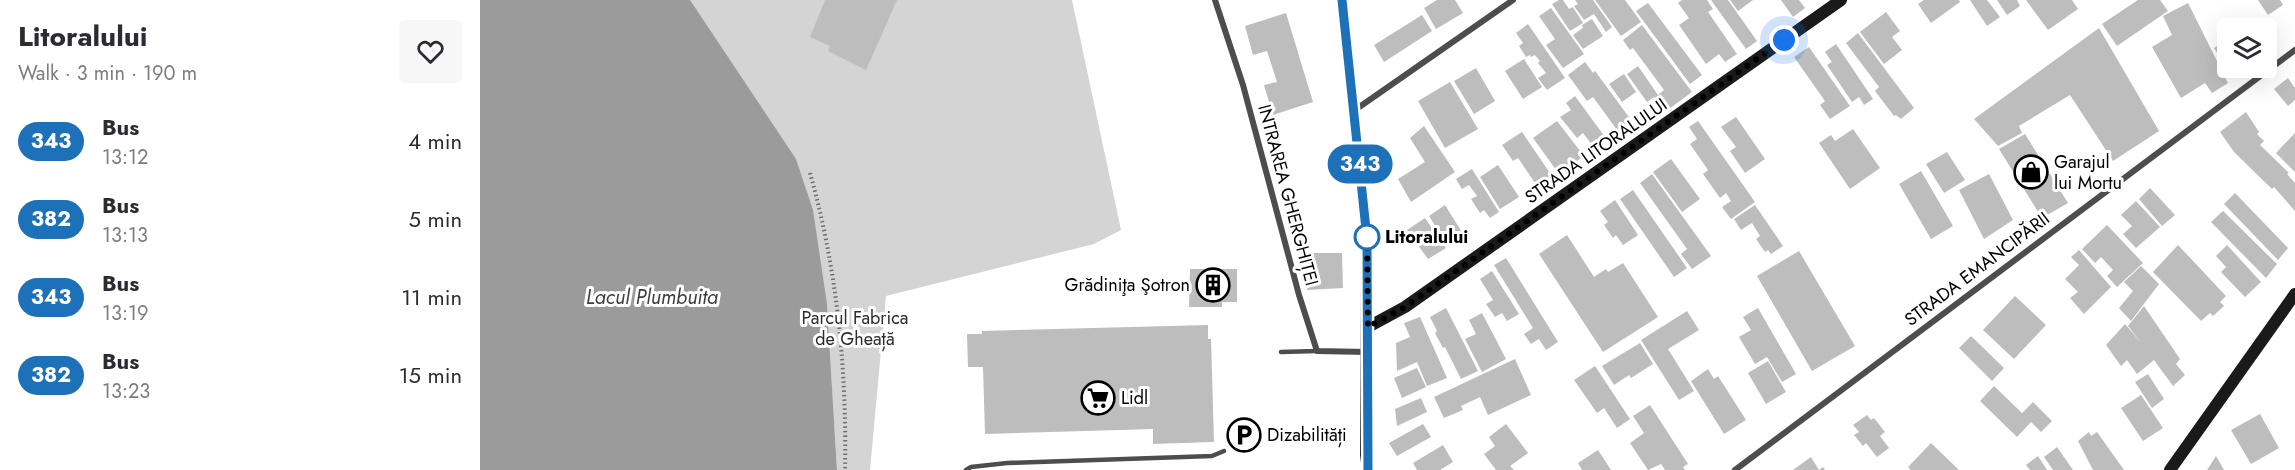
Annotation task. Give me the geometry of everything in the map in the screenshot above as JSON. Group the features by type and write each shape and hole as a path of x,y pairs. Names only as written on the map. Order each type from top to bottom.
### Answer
{"main road":[{"path":"1342,0 1367,239 1368,470"},
{"name":"STRADA LITORALULUI","path":"1368,327 1405,307 1841,0"},
{"path":"2169,470 2295,294"}],"street":[{"name":"INTRAREA GHERGHIȚEI","path":"1215,0 1243,85 1299,295 1317,351"},
{"path":"1355,110 1514,0"},
{"name":"STRADA EMANCIPĂRII","path":"1735,470 2295,50"},
{"path":"1317,351 1367,352"}],"lane":[{"path":"1281,352 1317,351"},
{"path":"966,470 971,467 1007,463 1212,456 1224,451"}],"path":[{"path":"810,173 823,218 834,290 846,412 845,470"}],"green space":[{"name":"Parcul Fabrica de Gheață","path":"690,0 1072,0 1121,230 1094,244 886,296 870,470 837,470 827,304"}],"water":[{"name":"Lacul Plumbuita","path":"480,0 690,0 796,159 813,210 827,304 837,470 480,470"}],"building":[{"path":"825,0 897,0 866,70 828,51 830,46 810,37"},
{"path":"1437,0 1455,0 1463,13 1436,29 1424,8"},
{"path":"1563,0 1569,9 1573,7 1583,23 1570,31 1552,4"},
{"path":"1575,0 1593,0 1612,27 1606,32 1594,14 1584,20 1574,6 1578,4"},
{"path":"1595,0 1625,0 1641,22 1621,36"},
{"path":"1682,0 1707,0 1713,9 1708,12 1737,54 1725,62 1719,54 1706,64 1679,25 1689,18 1678,3"},
{"path":"1711,0 1728,0 1757,41 1746,49"},
{"path":"1730,0 1753,0 1738,11"},
{"path":"1781,0 1799,0 1805,8 1793,17"},
{"path":"1924,0 1959,0 1960,2 1931,23 1918,4"},
{"path":"1970,0 1987,0 2000,17 1987,26"},
{"path":"1997,0 2017,0 2020,6 2007,15"},
{"path":"2026,0 2072,0 2078,9 2048,30"},
{"path":"2138,0 2160,0 2168,11 2117,46 2102,24"},
{"path":"2258,0 2280,0 2283,5 2268,15"},
{"path":"1648,3 1702,75 1690,84 1636,11"},
{"path":"2188,3 2217,61 2217,78 2226,78 2228,83 2212,93 2205,83 2181,98 2152,47 2172,35 2163,16"},
{"path":"1551,8 1584,54 1563,68 1546,45 1555,39 1539,16"},
{"path":"1886,12 1900,31 1892,37 1902,50 1884,64 1860,32"},
{"path":"1286,13 1313,102 1273,115 1264,85 1277,82 1267,51 1253,55 1245,26"},
{"path":"1422,15 1432,31 1384,62 1374,45"},
{"path":"1592,19 1603,36 1583,49 1573,35 1583,28 1582,25"},
{"path":"1528,24 1565,78 1547,90 1538,78 1546,73 1538,63 1540,61 1535,55 1526,57 1519,46 1523,43 1516,33"},
{"path":"1642,25 1692,92 1665,112 1654,97 1647,102 1627,74 1638,66 1658,95 1664,90 1633,48 1630,50 1623,40"},
{"path":"2099,28 2159,131 2113,161 2070,95 2019,126 2022,133 1998,146 1974,119"},
{"path":"1858,33 1914,108 1901,119 1894,116 1875,91 1879,87 1846,43"},
{"path":"1836,44 1873,99 1864,105 1859,97 1852,102 1827,65 1832,62 1825,52"},
{"path":"1809,47 1850,106 1830,119 1820,105 1825,101 1794,57"},
{"path":"1524,59 1542,87 1523,99 1505,71"},
{"path":"1585,62 1593,73 1595,71 1634,124 1620,134 1593,97 1587,101 1568,75"},
{"path":"1476,68 1495,101 1474,114 1454,81"},
{"path":"1624,74 1636,92 1622,102 1609,84"},
{"path":"2288,78 2295,88 2295,100 2288,106 2274,89"},
{"path":"1450,82 1478,129 1445,148 1418,101"},
{"path":"1575,96 1605,137 1593,146 1583,133 1577,138 1560,117 1571,110 1566,103"},
{"path":"2246,112 2259,132 2257,134 2264,141 2260,145 2289,173 2287,174 2295,183 2295,211 2274,187 2272,189 2234,152 2220,132"},
{"path":"1736,117 1765,159 1745,173 1730,151 1736,147 1721,127"},
{"path":"1557,121 1584,156 1559,174 1533,138"},
{"path":"1698,121 1755,202 1731,219 1722,207 1731,201 1726,193 1720,198 1703,174 1708,170 1690,144 1697,139 1689,127"},
{"path":"1424,126 1455,172 1411,202 1398,179 1425,162 1410,138"},
{"path":"1853,129 1880,168 1850,189 1819,143 1831,135 1835,141"},
{"path":"1522,132 1552,176 1537,186 1518,158 1513,161 1502,145"},
{"path":"2295,133 2295,172 2276,153"},
{"name":"Garajul lui Mortu","path":"2025,134 2068,203 2042,218 1999,149"},
{"path":"1947,152 1965,180 1944,193 1926,164"},
{"path":"1671,159 1700,199 1682,212 1653,172"},
{"path":"1498,165 1519,197 1500,209 1480,177"},
{"path":"1472,169 1499,212 1490,218 1484,210 1480,213 1471,199 1477,196 1469,185 1462,189 1456,179"},
{"path":"1921,171 1953,226 1931,239 1899,184"},
{"path":"1652,174 1711,256 1692,269 1681,254 1687,249 1640,183"},
{"path":"1989,174 2013,220 1984,239 1959,190"},
{"path":"2150,188 2175,215 2162,226 2139,199"},
{"path":"1633,190 1687,268 1674,277 1620,199"},
{"path":"2235,193 2288,248 2278,260 2224,204"},
{"path":"1615,200 1638,235 1623,245 1616,235 1613,238 1604,225 1608,222 1600,211"},
{"path":"2136,201 2160,227 2136,248 2123,234 2132,226 2121,215"},
{"path":"1445,205 1463,234 1447,244 1429,216"},
{"path":"1755,205 1783,246 1771,254 1768,250 1765,252 1756,239 1760,236 1752,223 1741,230 1734,219"},
{"path":"2223,211 2277,264 2266,278 2211,222"},
{"path":"1425,218 1446,248 1428,259 1407,230"},
{"path":"2107,225 2143,263 2117,287 2107,276 2113,270 2101,257 2095,263 2082,249"},
{"path":"1567,235 1594,277 1606,269 1608,272 1623,263 1658,317 1603,352 1539,254"},
{"path":"2178,245 2226,296 2220,302 2224,306 2213,316 2210,313 2201,321 2153,272"},
{"path":"2227,245 2261,282 2245,297 2221,272 2226,267 2216,256"},
{"path":"2079,250 2111,287 2084,314 2070,298 2078,292 2065,279 2079,265 2071,257"},
{"path":"1799,251 1855,346 1812,371 1757,276"},
{"path":"1306,253 1342,253 1343,288 1307,290"},
{"path":"1506,258 1558,342 1546,350 1539,339 1531,344 1524,334 1533,328 1494,265"},
{"path":"2141,266 2159,284 2131,321 2119,308 2133,291 2124,282"},
{"name":"Grădiniţa Şotron","path":"1190,269 1237,269 1237,302 1222,302 1222,307 1189,307"},
{"path":"1492,271 1519,314 1507,321 1502,313 1495,317 1486,304 1493,300 1480,279"},
{"path":"2015,296 2046,325 2014,359 1983,330"},
{"path":"2144,306 2180,359 2176,364 2185,375 2173,386 2154,360 2137,374 2127,360 2121,366 2106,345 2125,324 2142,344 2128,326"},
{"path":"1446,308 1478,371 1461,379 1445,347 1443,348 1435,333 1437,331 1430,317"},
{"path":"1758,308 1796,374 1782,382 1767,357 1755,364 1739,337 1751,330 1743,317"},
{"path":"1687,311 1699,330 1668,349 1694,391 1679,400 1641,340"},
{"path":"1482,313 1506,359 1482,372 1465,339 1476,334 1469,320"},
{"path":"1420,317 1447,378 1427,386 1417,362 1397,371 1396,343 1410,337 1404,323"},
{"name":"Lidl","path":"1208,325 1208,339 1211,339 1214,442 1153,444 1153,429 985,434 983,367 968,367 967,334 982,334 982,331"},
{"path":"1971,336 2004,368 1992,381 1959,348"},
{"path":"1640,343 1653,364 1631,378 1629,375 1614,385 1602,366"},
{"path":"1515,359 1531,395 1488,415 1480,397 1461,406 1463,410 1444,418 1434,397"},
{"path":"1768,361 1786,392 1766,404 1748,373"},
{"path":"1595,366 1630,419 1617,428 1604,408 1597,413 1574,380"},
{"path":"1417,368 1426,387 1402,398 1394,378"},
{"path":"1708,369 1714,379 1718,376 1746,420 1724,434 1691,381"},
{"path":"2148,374 2164,399 2152,408 2135,382"},
{"path":"1994,386 2022,413 2033,402 2052,421 2041,432 2031,422 2017,437 1980,401"},
{"path":"2141,395 2163,428 2143,441 2121,408"},
{"path":"1421,398 1427,412 1397,426 1395,409"},
{"path":"1650,405 1688,464 1683,467 1685,470 1665,470 1661,464 1648,470 1630,443 1644,433 1633,416"},
{"path":"2260,414 2279,448 2251,464 2231,430"},
{"path":"1867,415 1871,420 1874,418 1885,432 1880,436 1889,448 1877,457 1866,443 1863,446 1854,435 1859,432 1853,425"},
{"path":"1423,424 1431,437 1397,456 1389,443"},
{"path":"1506,424 1528,453 1510,466 1514,470 1496,470 1484,454 1495,446 1489,437"},
{"path":"2089,432 2091,436 2097,432 2124,470 2093,470 2078,441"},
{"path":"1931,443 1959,470 1911,470 1908,467"},
{"path":"1443,445 1453,462 1440,470 1417,470 1413,463"},
{"path":"2057,447 2073,470 2053,470 2044,457"},
{"path":"1598,450 1611,470 1582,470 1578,463"},
{"path":"2038,456 2047,470 2030,470 2026,465"},
{"path":"2216,456 2224,470 2207,470"},
{"path":"1811,457 1819,470 1793,470"}],"bus line":[{"name":"343","path":"1342,0 1366,218 1368,327 1366,455 1368,470"}],"place":[{"name":"Garajul lui Mortu","path":"2031,172"},
{"name":"Litoralului","path":"1367,237"},
{"name":"Grădiniţa Şotron","path":"1213,285"},
{"name":"Lidl","path":"1098,398"},
{"name":"Dizabilități","path":"1244,435"}],"route":[{"path":"1367,237 1368,327 1405,307 1784,40"}]}
